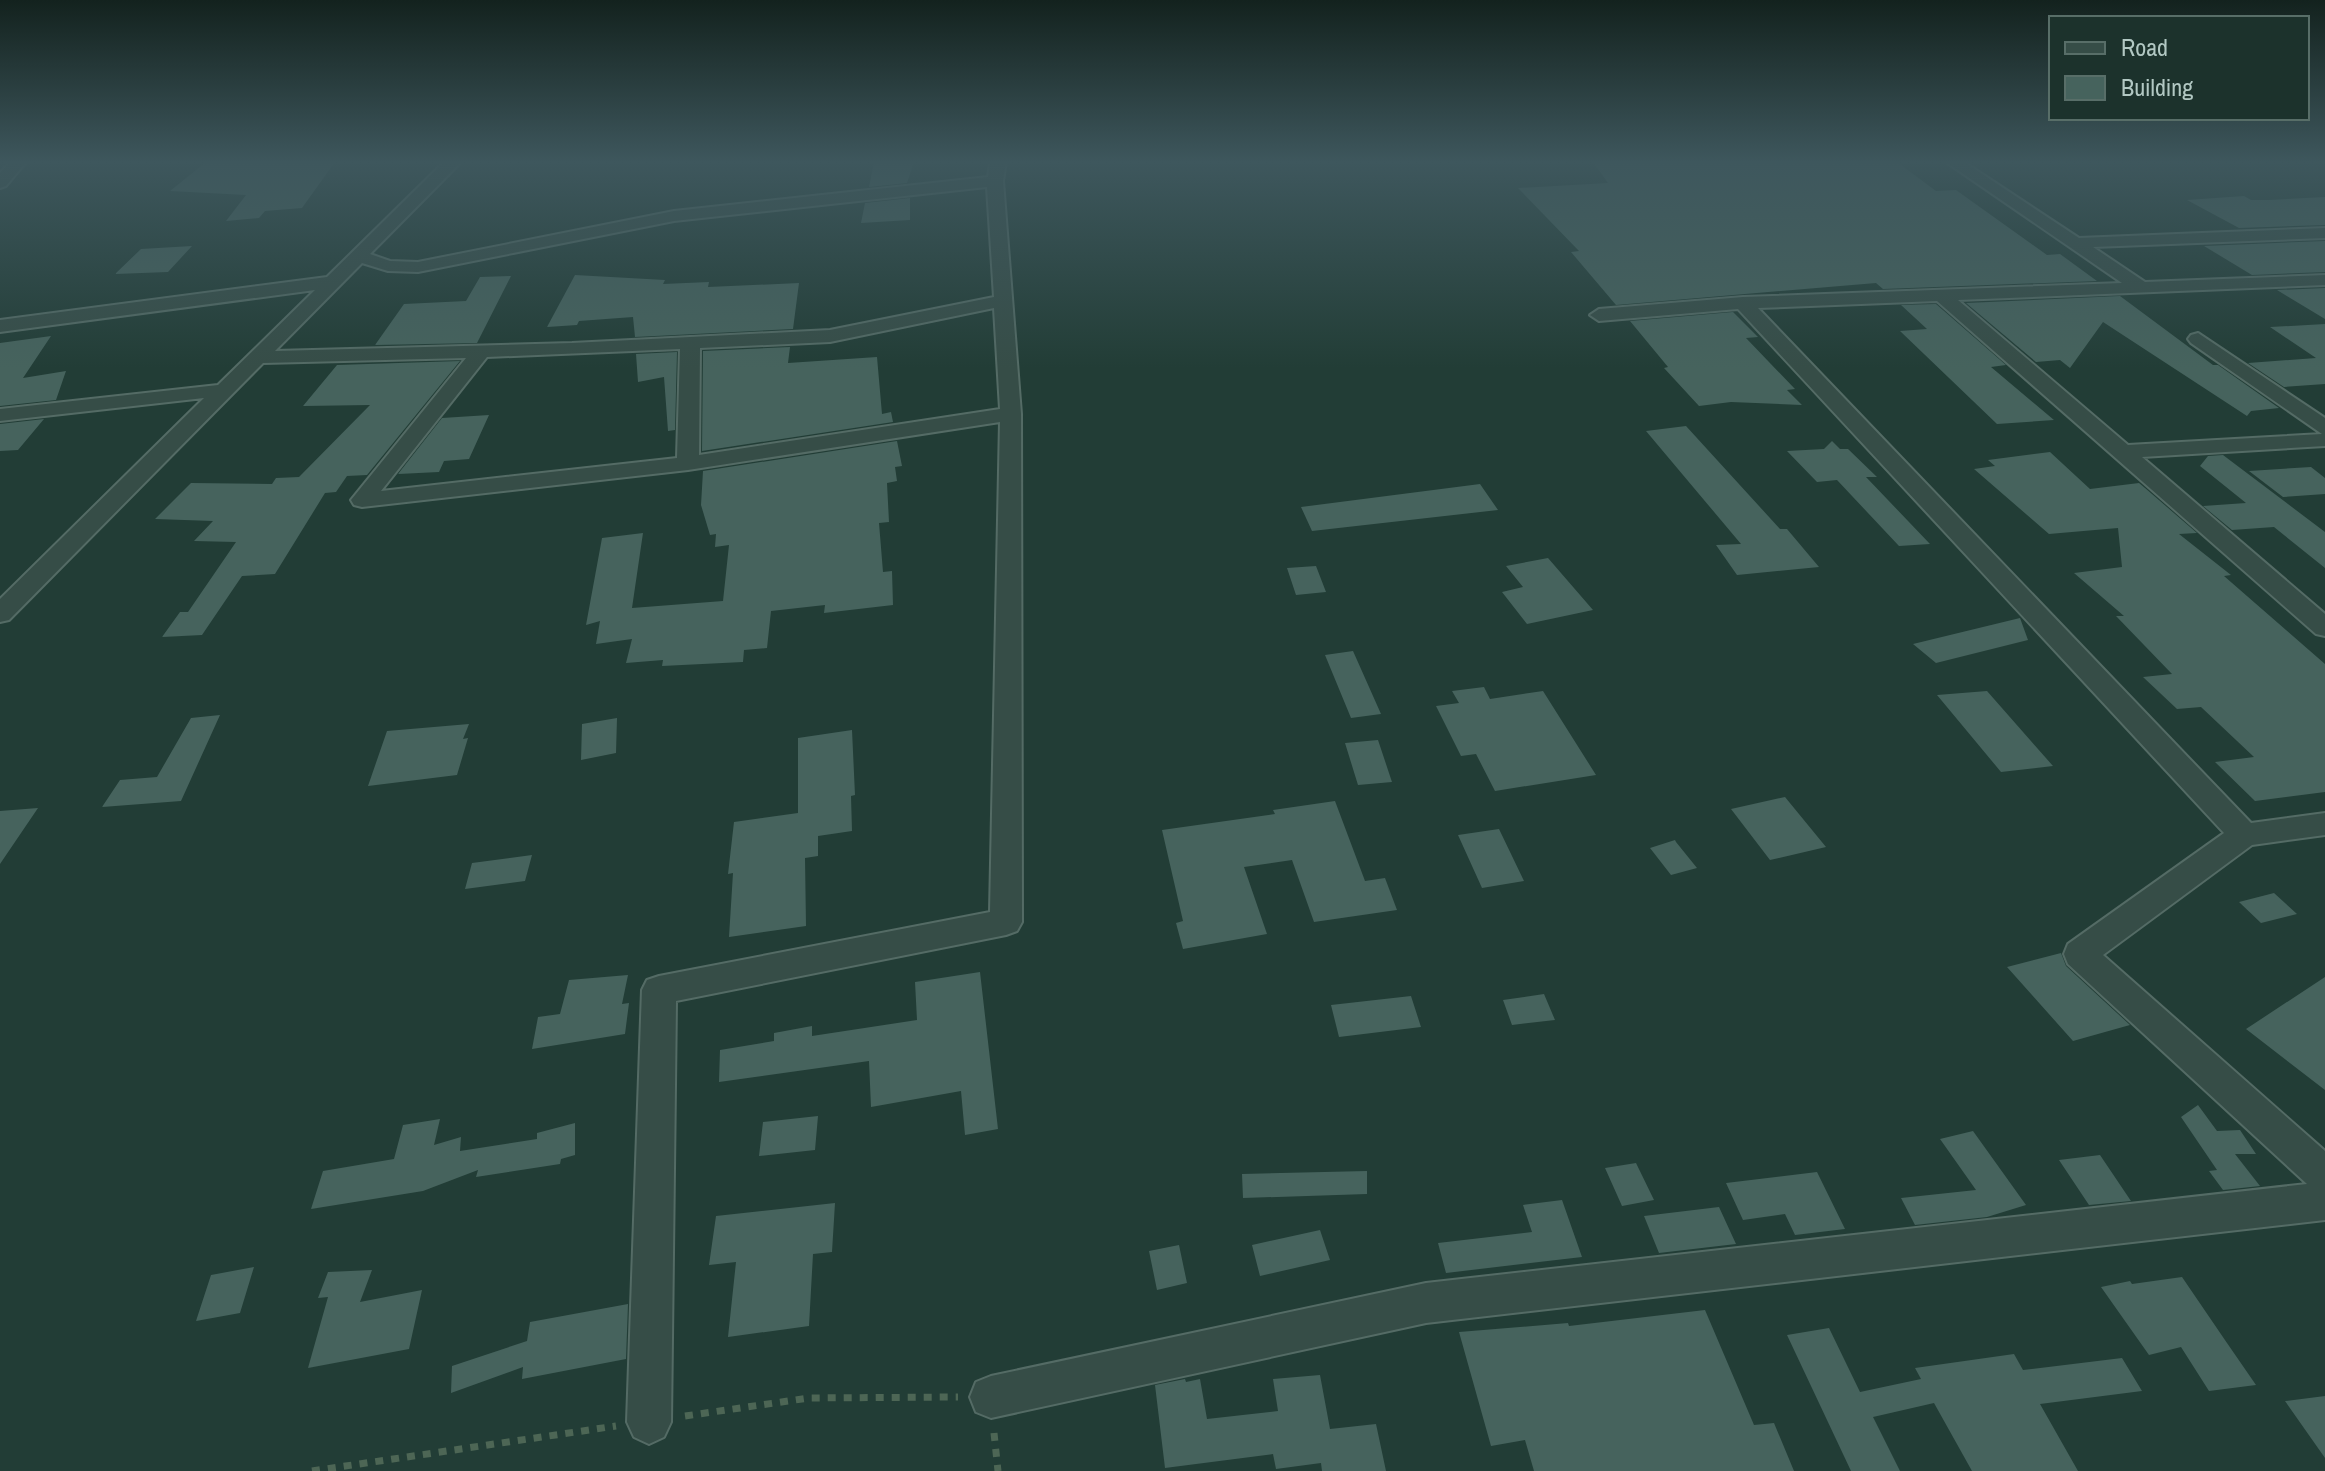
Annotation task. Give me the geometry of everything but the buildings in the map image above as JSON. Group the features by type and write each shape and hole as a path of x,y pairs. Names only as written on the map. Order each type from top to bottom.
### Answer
{"street":[{"path":"5,604 384,231"},
{"path":"358,256 388,266 418,267 600,231"},
{"path":"649,1422 659,990 1006,922 1011,414 999,231"},
{"path":"2057,231 2144,289"},
{"path":"2076,243 2325,233"},
{"path":"1599,315 1743,303 2325,280"},
{"path":"0,326 332,282"},
{"path":"1944,297 2325,628"},
{"path":"257,357 690,345 830,336 1003,301"},
{"path":"1743,303 2244,835"},
{"path":"2198,339 2325,428"},
{"path":"688,463 690,345"},
{"path":"481,352 362,500 688,463 1011,414"},
{"path":"0,415 224,390"},
{"path":"2124,452 2325,440"},
{"path":"2325,824 2244,835 2080,954 2325,1176"},
{"path":"991,1397 1426,1303 2325,1201"}]}
